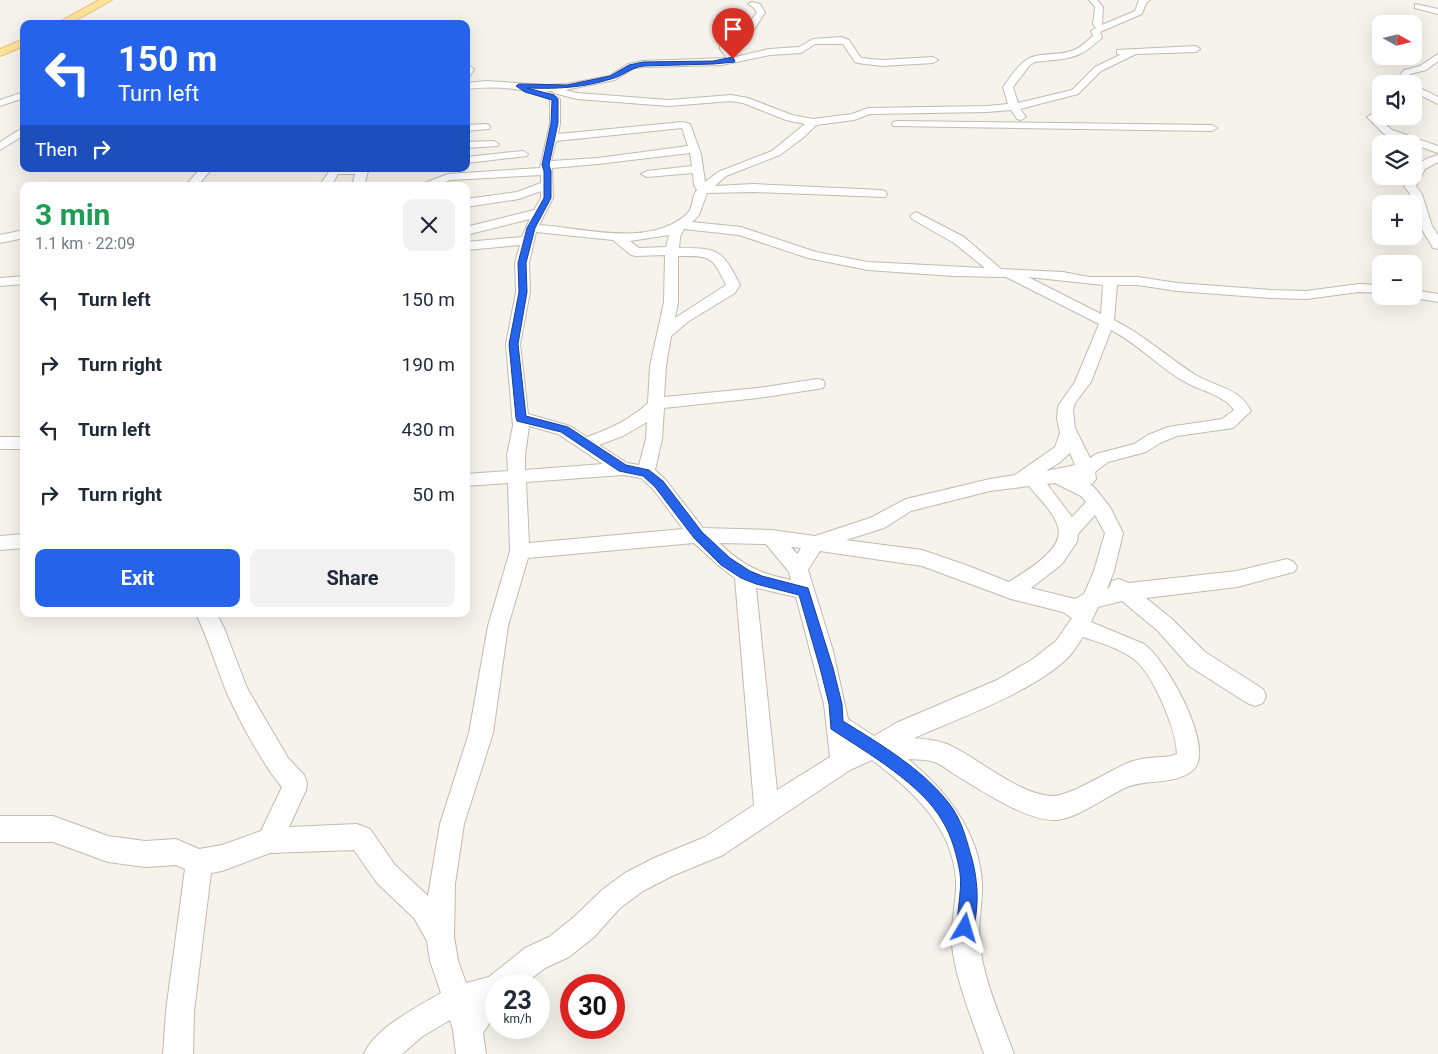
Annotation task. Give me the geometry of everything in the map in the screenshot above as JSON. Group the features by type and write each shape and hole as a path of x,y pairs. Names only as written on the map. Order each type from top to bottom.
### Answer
{"main road":[{"path":"69,20 107,0"},
{"path":"0,53 20,44"}],"street":[{"path":"1093,0 1099,7 1097,24 1100,28"},
{"path":"1072,54 1082,50 1085,45 1098,37 1095,31 1138,12 1142,2 1146,0"},
{"path":"734,60 724,49 724,45 738,42 749,33 751,24 761,13 757,6 752,4"},
{"path":"1418,6 1438,12"},
{"path":"749,33 759,47"},
{"path":"470,86 487,84 546,88 567,87 612,78 630,66 643,64 713,63 734,60 759,47 801,50 813,42 841,40 846,42 858,60 882,63 933,60"},
{"path":"1113,52 1196,49"},
{"path":"546,88 577,96 669,103 731,98 744,100 790,118 813,122 854,117 868,111 903,109 987,110 1014,107 1076,92 1098,69 1132,52"},
{"path":"1026,124 1014,107 1008,86 1027,64 1033,60 1072,54 1088,54"},
{"path":"1405,75 1407,72 1427,70 1438,57"},
{"path":"469,1042 458,999 444,961 440,937 442,884 452,824 481,733 498,626 520,551 516,455 522,426 514,344 523,292 522,263 532,227 547,198 546,174 554,151 551,138 555,123 555,99 552,96 527,90 519,86"},
{"path":"1422,92 1437,100"},
{"path":"0,103 20,96"},
{"path":"1422,100 1437,100"},
{"path":"646,472 654,439 658,366 671,302 670,267 675,230 693,215 698,206 699,195 703,190 722,174 776,152 800,135 813,122"},
{"path":"897,124 1026,124 1212,128"},
{"path":"1381,125 1388,132 1438,150"},
{"path":"551,138 686,126 694,148 700,185 703,190"},
{"path":"470,128 484,127"},
{"path":"0,147 20,133"},
{"path":"470,145 494,144"},
{"path":"433,182 449,173 509,172 546,174 598,161 694,148"},
{"path":"470,160 523,154"},
{"path":"1438,158 1421,167 1410,186 1416,194 1426,226 1438,245"},
{"path":"647,174 698,169"},
{"path":"195,182 203,172"},
{"path":"470,202 520,195 546,174"},
{"path":"703,190 752,188 881,194"},
{"path":"798,569 815,543 877,523 906,506 990,485 1057,476 1086,469 1102,458 1140,448 1154,439 1174,431 1227,424 1242,411 1238,403 1232,398 1191,379 1161,359 1132,335 1004,273 959,240 916,216"},
{"path":"470,227 532,227 625,239 675,230 708,227 754,234 813,255 860,265 954,272 1063,276 1080,280 1110,282 1138,281 1177,288 1270,294 1306,295 1359,288 1372,289"},
{"path":"470,245 532,227"},
{"path":"706,252 708,227"},
{"path":"0,239 20,235"},
{"path":"625,239 636,252 706,252 722,262 733,285 732,288 684,318 665,334"},
{"path":"0,282 20,280"},
{"path":"514,974 535,958 559,947 634,882 663,867 714,846 842,762 904,731 1005,687 1041,666 1064,647 1080,612 1104,571 1114,540 1112,526 1092,497 1086,469 1068,434 1065,413 1066,405 1082,385 1106,322 1110,282"},
{"path":"1422,295 1438,298"},
{"path":"587,443 617,432 642,417 657,403 758,393 818,384"},
{"path":"521,418 564,430 587,443 623,469"},
{"path":"1025,480 1063,450 1068,434"},
{"path":"0,443 20,443"},
{"path":"470,480 623,469 646,472 659,484 698,535 726,561 745,574 760,581 804,591"},
{"path":"1057,476 1092,497"},
{"path":"1025,480 1060,512 1069,532"},
{"path":"1011,591 1060,556 1068,542 1069,532 1092,497"},
{"path":"520,551 698,535 771,537 922,558 959,570 1011,591 1080,612 1131,648 1153,664 1165,687 1187,739 1190,751 1189,758 1184,764 1137,771 1090,792 1066,806 1051,808 1039,806 940,753 880,744 836,724"},
{"path":"771,537 798,569 827,668 835,704 842,762"},
{"path":"0,542 20,541"},
{"path":"1080,612 1125,592 1237,579 1287,567"},
{"path":"1104,571 1125,592 1165,625 1197,659 1255,696"},
{"path":"745,574 767,810"},
{"path":"208,617 214,628 238,692 280,766 295,783 294,790 270,840"},
{"path":"880,744 934,797 948,815 956,832 968,873 969,897 965,928 967,950 973,978 999,1054"},
{"path":"0,829 53,829 108,849 145,854 176,852 199,862 222,858 270,840 346,836 361,838 386,874 423,909 440,937"},
{"path":"178,1054 180,1011 199,862"},
{"path":"378,1054 413,1026 458,999 485,991"},
{"path":"469,1042 485,1010"}],"route":[{"path":"733,59 713,63 643,64 630,66 612,78 567,87 519,86 527,90 552,96 555,99 555,123 545,165 547,171 547,198 531,228 522,263 523,292 514,344 521,418 541,422 564,430 587,443 623,469 646,472 659,484 698,535 726,561 745,574 760,581 804,591 827,668 835,704 836,724 874,748 918,782 934,797 948,815 963,851 968,873 969,897 965,928"}]}
